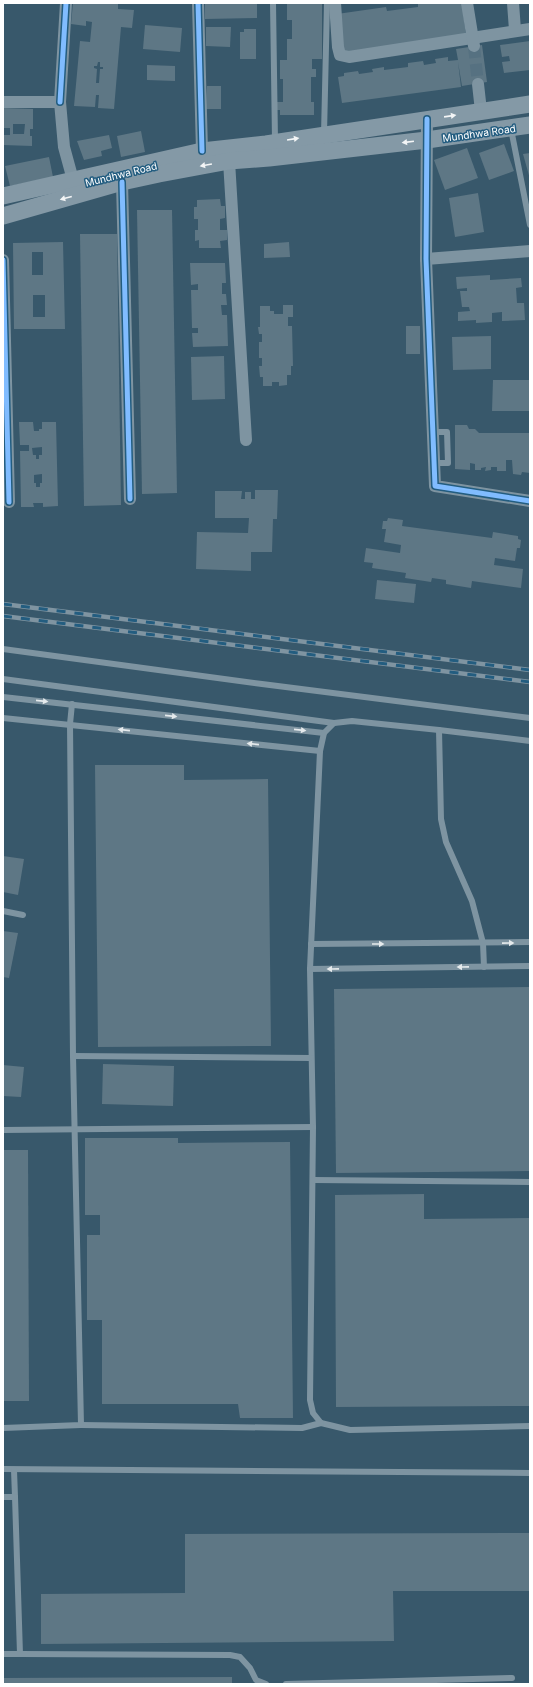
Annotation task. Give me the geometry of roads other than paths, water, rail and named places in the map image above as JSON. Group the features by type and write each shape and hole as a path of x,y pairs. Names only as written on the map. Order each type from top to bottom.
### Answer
{"main road":[{"name":"Mundhwa Road","path":"3,196 202,150 275,142 530,104"},
{"name":"Mundhwa Road","path":"3,216 122,182 228,161 270,158 427,140 530,125"}],"street":[{"path":"66,3 60,102 64,147 73,180"},
{"path":"198,3 202,150"},
{"path":"335,3 337,41 340,55 349,57 474,42 515,30 530,29"},
{"path":"467,3 474,42"},
{"path":"513,3 515,30"},
{"path":"478,84 481,111"},
{"path":"3,102 60,102"},
{"path":"427,119 426,259 435,486 530,501"},
{"path":"228,161 246,440"},
{"path":"122,182 130,499"},
{"path":"426,259 530,251"},
{"path":"3,260 9,502"}],"lane":[{"path":"273,3 275,142"},
{"path":"324,134 326,3"},
{"path":"511,128 530,225"},
{"path":"3,649 530,718"},
{"path":"3,679 334,723 352,721 530,741"},
{"path":"3,697 324,733"},
{"path":"72,704 70,724 73,1056 81,1425"},
{"path":"3,718 320,751"},
{"path":"321,1423 313,1413 310,1400 313,1127 310,969 320,751 324,733 334,723"},
{"path":"439,730 441,752 441,819 446,842 472,900 483,943 484,967"},
{"path":"3,911 23,915"},
{"path":"311,944 530,942"},
{"path":"310,969 530,966"},
{"path":"73,1056 311,1058"},
{"path":"3,1130 313,1127"},
{"path":"313,1180 530,1182"},
{"path":"3,1428 81,1425 302,1428 321,1423 350,1430 530,1426"},
{"path":"3,1469 530,1474"},
{"path":"14,1470 20,1654"},
{"path":"3,1497 15,1497"},
{"path":"3,1654 230,1655 240,1658 250,1668 256,1680 266,1684"},
{"path":"286,1684 512,1678"}],"tunnel":[{"path":"474,46 478,84"}],"railway":[{"path":"3,604 530,670"},
{"path":"3,616 530,682"}]}
